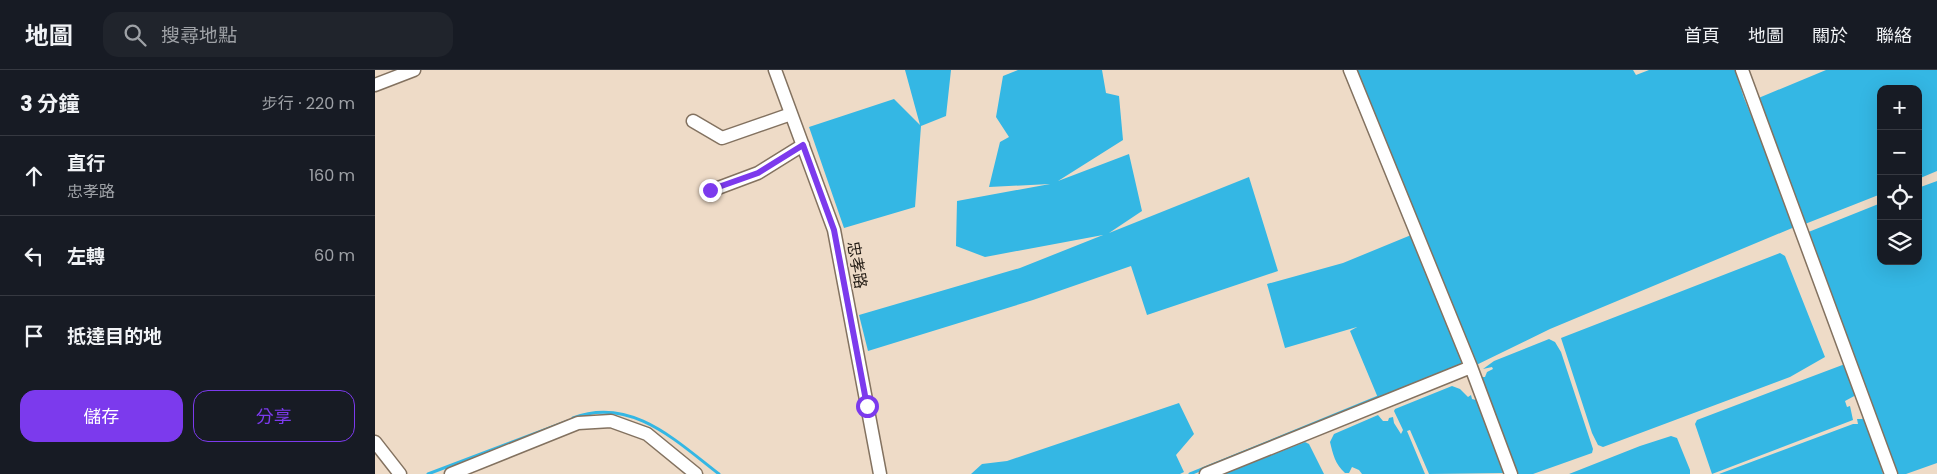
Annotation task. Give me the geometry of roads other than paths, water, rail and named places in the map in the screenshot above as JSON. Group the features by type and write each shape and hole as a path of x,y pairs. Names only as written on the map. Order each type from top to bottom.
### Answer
{"street":[{"path":"375,85 414,70"},
{"name":"忠孝路","path":"775,70 834,230 880,474"},
{"path":"1350,70 1471,367 1511,474"},
{"path":"1742,70 1891,474"},
{"path":"693,121 722,138 791,114"},
{"path":"710,190 758,173 803,145"},
{"path":"1206,474 1471,367"},
{"path":"451,474 578,423 611,421 647,434 696,474"},
{"path":"375,442 400,474"}],"water":[{"path":"905,70 951,70 946,116 921,126 915,207 844,228 809,127 894,99 920,125"},
{"path":"1018,70 1102,70 1106,93 1119,96 1123,140 1058,181 1129,154 1142,211 1109,233 1249,177 1278,271 1147,315 1131,266 1033,300 868,351 859,315 1020,268 1103,235 985,257 956,246 957,201 1050,184 989,187 1000,142 1009,137 996,117 1003,76"},
{"path":"1354,70 1633,70 1636,75 1649,70 1735,70 1744,98 1797,226 1550,329 1468,369 1381,405 1350,331 1357,327 1285,348 1267,284 1343,263 1416,233"},
{"path":"1826,70 1937,70 1937,171 1922,177 1922,85 1877,85 1877,196 1805,224 1749,102"},
{"path":"1937,181 1937,463 1906,474 1898,474 1806,233 1877,205 1877,265 1922,265 1922,187"},
{"path":"1780,253 1785,256 1825,357 1790,377 1603,447 1598,445 1592,433 1561,338"},
{"path":"1549,339 1555,342 1561,352 1593,449 1592,453 1533,474 1518,474 1482,377 1485,377 1487,372 1493,369 1492,367 1483,369 1494,361"},
{"path":"1845,364 1858,394 1845,401 1847,407 1850,406 1853,420 1712,474 1695,424 1697,420"},
{"path":"1452,386 1460,389 1468,397 1471,395 1472,399 1476,400 1505,473 1429,474 1410,430 1407,431 1425,474 1362,474 1359,470 1352,467 1349,473 1345,473 1339,466 1333,455 1330,442 1334,434 1378,415 1383,421 1388,421 1389,418 1393,417 1394,423 1401,434 1403,430 1394,411 1395,409"},
{"path":"1179,403 1194,434 1176,455 1184,472 1180,474 971,474 982,464 1007,461"},
{"path":"1867,416 1883,474 1719,474 1853,424 1858,424 1857,419"},
{"path":"1671,436 1677,438 1690,474 1569,474 1640,446"},
{"path":"1305,442 1309,444 1324,474 1224,474"}],"waterway":[{"path":"1190,474 1381,396"},
{"path":"573,418 594,413 614,413 633,417 652,425 669,436 719,474"},
{"path":"428,474 568,421"}]}
